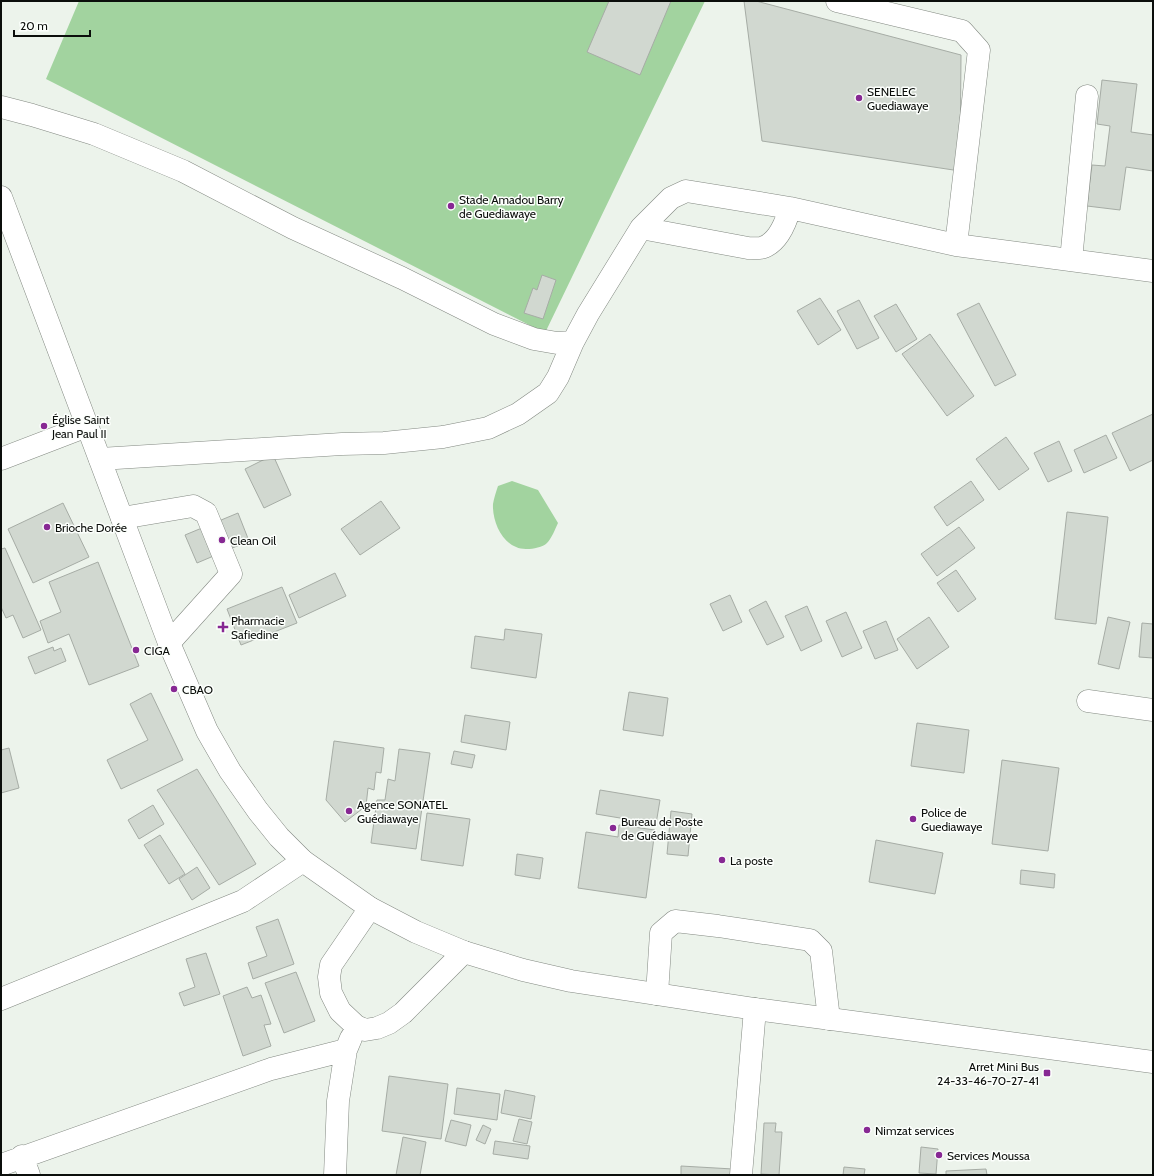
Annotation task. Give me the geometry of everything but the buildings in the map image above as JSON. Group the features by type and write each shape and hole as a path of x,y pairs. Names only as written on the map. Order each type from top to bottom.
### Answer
{"main road":[{"path":"837,1 962,31 979,50 956,245"},
{"path":"1071,260 1087,96"},
{"path":"1,107 32,114 94,134 183,171 292,228 402,278 494,324 534,339 557,343 573,342"},
{"path":"100,459 342,444 384,443 443,437 488,428 518,414 548,393 558,377 573,342 595,302 641,228 671,198 686,191 790,208 956,245 1153,271"},
{"path":"1,197 169,643 207,731 230,771 258,811 279,837 303,862 370,908 416,932 464,952 523,970 571,981 755,1009 1153,1062"},
{"path":"641,228 748,248 764,247 776,238 785,224 790,208"},
{"path":"1,459 87,426"},
{"path":"122,518 193,506 206,513 231,574 169,643"},
{"path":"1088,701 1153,710"},
{"path":"1,999 242,901 303,862"},
{"path":"370,908 331,965 329,977 330,993 340,1011 356,1026 365,1030 377,1028 389,1023 403,1012 464,952"},
{"path":"657,994 661,933 675,922 718,926 810,940 821,951 829,1019"},
{"path":"741,1175 755,1009"},
{"path":"334,1175 338,1101 346,1050 356,1026"},
{"path":"1,1165 25,1166 271,1069 346,1050"}],"green space":[{"name":"Stade Amadou Barry de Guediawaye","path":"79,1 705,1 545,333 46,79"},
{"path":"512,481 538,490 558,523 550,539 543,546 532,549 519,548 512,545 501,534 495,520 493,504 498,486"}],"place":[{"name":"SENELEC Guediawaye","path":"859,98"},
{"name":"Stade Amadou Barry de Guediawaye","path":"451,206"},
{"name":"Église Saint Jean Paul II","path":"44,426"},
{"name":"Brioche Dorée","path":"47,527"},
{"name":"Clean Oil","path":"222,540"},
{"name":"Pharmacie Safiedine","path":"223,627"},
{"name":"CIGA","path":"136,650"},
{"name":"CBAO","path":"174,689"},
{"name":"Agence SONATEL Guédiawaye","path":"349,811"},
{"name":"Police de Guediawaye","path":"913,819"},
{"name":"Bureau de Poste de Guédiawaye","path":"613,828"},
{"name":"La poste","path":"722,860"},
{"name":"Arret Mini Bus 24-33-46-70-27-41","path":"1047,1073"},
{"name":"Nimzat services","path":"867,1130"},
{"name":"Services Moussa","path":"939,1155"}]}
